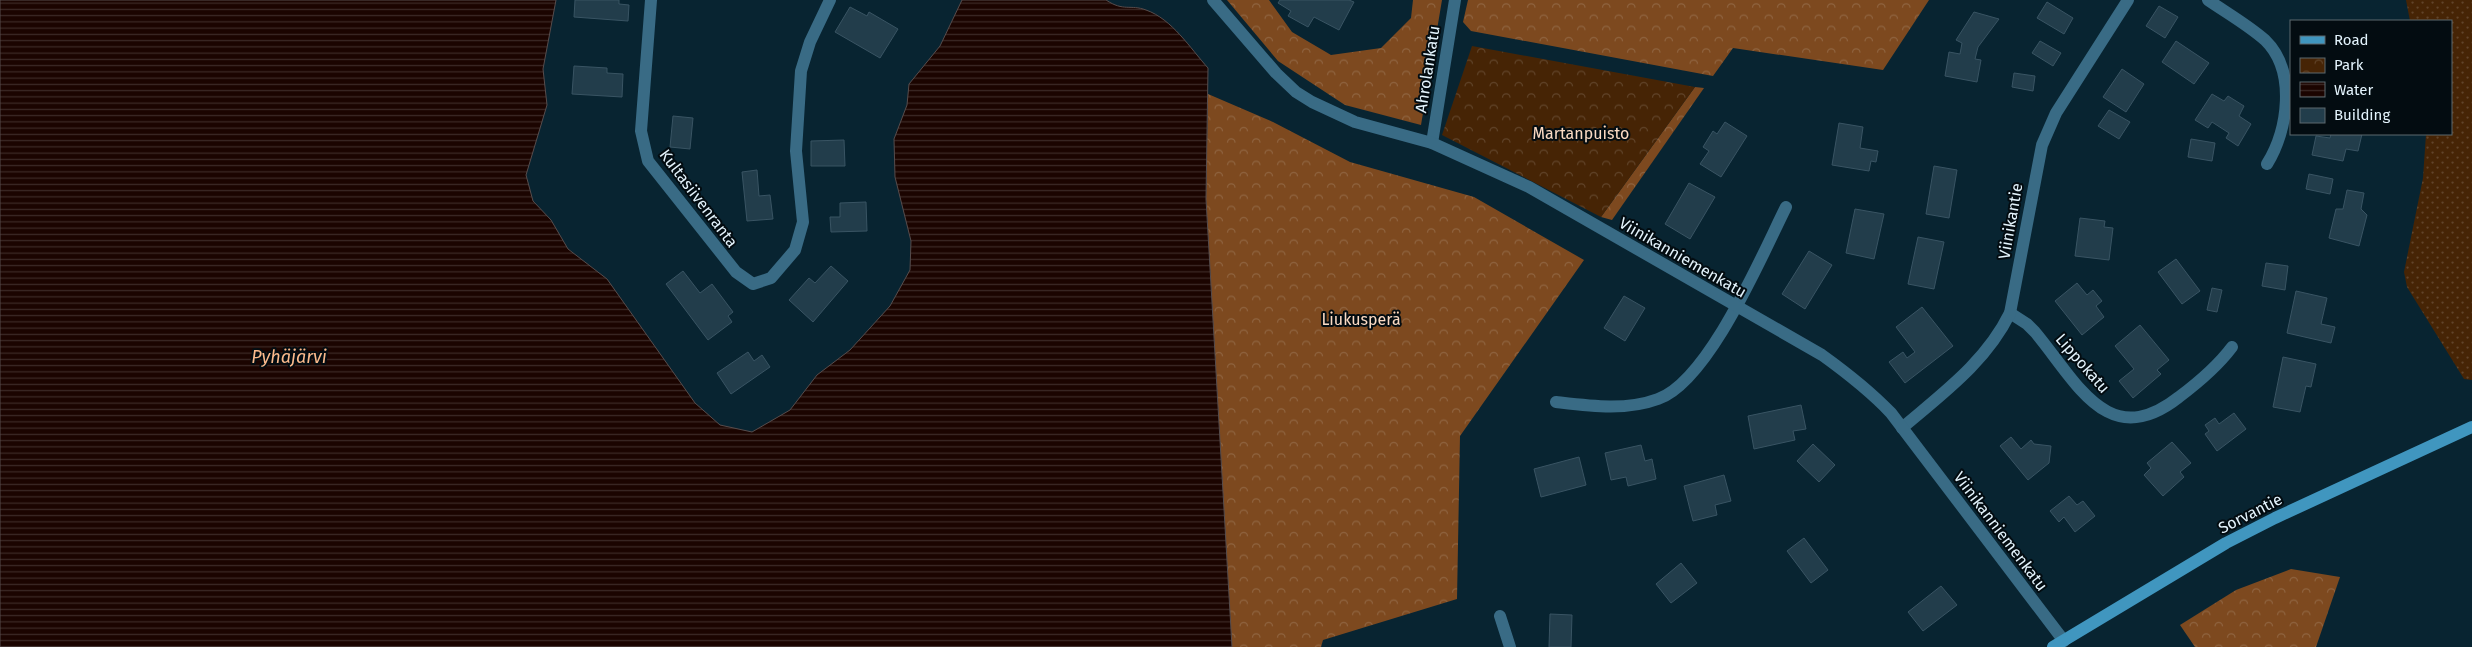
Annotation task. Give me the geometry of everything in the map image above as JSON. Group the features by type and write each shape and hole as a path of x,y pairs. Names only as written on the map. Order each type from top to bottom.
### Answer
{"main road":[{"name":"Sorvantie","path":"2062,645 2226,543 2275,518 2472,427"}],"street":[{"name":"Kultasiivenranta","path":"652,0 641,131 648,161 736,272 753,284 771,278 795,250 803,222 796,151 801,71 810,42 830,0"},
{"name":"Viinikanniemenkatu","path":"1213,0 1276,73 1296,92 1332,114 1382,131 1432,143 1529,187 1830,361 1873,395 1902,428 2062,645"},
{"name":"Ahrolankatu","path":"1432,143 1455,0"},
{"name":"Viinikantie","path":"1902,428 1976,364 1997,338 2010,313 2042,145 2056,113 2128,0"},
{"path":"2208,0 2266,41 2277,58 2286,85 2284,120 2278,143 2267,164"},
{"path":"1556,402 1598,407 1627,406 1660,399 1680,385 1697,368 1737,306 1786,207"},
{"name":"Lippokatu","path":"2010,313 2027,324 2035,332 2095,404 2109,414 2127,419 2148,416 2166,407 2218,364 2232,347"},
{"path":"1500,616 1510,647"}],"green space":[{"path":"1227,0 1269,0 1292,32 1331,55 1381,48 1411,18 1413,0 1442,0 1421,125 1345,105 1278,61"},
{"path":"1468,0 1929,0 1883,70 1733,48 1713,76 1471,31 1463,22"},
{"path":"2406,0 2472,0 2472,380 2464,379 2407,287 2404,272 2423,178 2426,135 2452,135 2452,20 2410,20"},
{"name":"Martanpuisto","path":"1472,46 1695,87 1601,217 1442,135"},
{"path":"1695,87 1704,88 1612,220 1601,217"},
{"name":"Liukusperä","path":"1208,94 1273,122 1350,162 1474,197 1584,260 1460,436 1457,599 1323,640 1321,647 1232,647 1206,199"},
{"path":"2291,569 2340,577 2316,647 2195,647 2180,625 2236,590"}],"water":[{"name":"Pyhäjärvi","path":"0,0 556,0 543,69 547,105 526,175 533,201 551,220 568,249 607,279 695,403 720,425 752,432 790,410 817,375 850,350 890,306 910,270 911,241 895,177 894,139 907,105 909,84 940,46 962,0 1106,0 1118,6 1140,8 1155,14 1180,35 1208,68 1206,199 1232,647 0,647"}],"building":[{"path":"575,0 619,0 619,4 629,5 628,21 574,17"},
{"path":"1280,0 1349,0 1354,2 1339,30 1314,17 1308,27 1288,16 1291,11 1278,3"},
{"path":"2047,2 2073,18 2064,34 2037,18"},
{"path":"2159,6 2178,17 2165,38 2146,26"},
{"path":"850,7 867,16 869,12 898,29 880,58 835,32"},
{"path":"1974,12 1999,19 1978,47 1975,59 1981,60 1977,82 1945,76 1949,52 1960,54 1962,43 1956,40"},
{"path":"2040,41 2061,53 2053,66 2032,53"},
{"path":"2176,41 2209,63 2194,84 2162,62"},
{"path":"574,66 607,68 607,73 623,74 622,97 572,94"},
{"path":"2122,69 2144,84 2126,112 2103,97"},
{"path":"2014,73 2035,76 2033,91 2012,87"},
{"path":"2212,94 2224,101 2228,96 2244,106 2239,116 2251,124 2238,146 2226,138 2229,133 2212,122 2208,128 2195,120"},
{"path":"2109,110 2130,122 2119,139 2098,126"},
{"path":"673,116 693,118 690,149 670,147"},
{"path":"1725,122 1747,136 1721,177 1700,164 1709,151 1703,147 1713,131 1717,134"},
{"path":"1839,123 1863,127 1860,148 1878,151 1876,162 1871,161 1869,171 1832,165"},
{"path":"2331,135 2362,135 2358,151 2346,149 2343,161 2312,155 2316,136 2330,138"},
{"path":"2191,139 2215,143 2212,161 2188,157"},
{"path":"844,140 845,166 811,166 811,141"},
{"path":"1934,166 1957,170 1949,218 1926,214"},
{"path":"757,170 759,196 770,195 773,219 747,221 742,172"},
{"path":"2309,174 2333,179 2330,194 2306,189"},
{"path":"1689,183 1715,197 1690,239 1665,224"},
{"path":"2347,190 2364,193 2361,209 2367,215 2359,246 2329,238 2336,209 2343,209"},
{"path":"866,202 867,231 831,232 830,217 840,217 840,203"},
{"path":"1855,209 1884,214 1874,259 1846,253"},
{"path":"2080,218 2105,221 2104,227 2113,228 2109,260 2075,256"},
{"path":"1918,237 1944,242 1934,289 1908,284"},
{"path":"1809,251 1832,265 1805,309 1782,294"},
{"path":"2176,259 2200,291 2182,304 2158,272"},
{"path":"2266,263 2288,266 2285,290 2262,286"},
{"path":"831,266 848,281 813,322 789,300 809,278 815,283"},
{"path":"683,271 700,293 712,284 733,312 728,316 732,322 708,340 666,284"},
{"path":"2077,283 2087,295 2093,290 2102,301 2096,306 2104,317 2082,335 2055,301"},
{"path":"2212,288 2222,290 2217,312 2207,310"},
{"path":"2296,291 2327,298 2321,324 2335,327 2331,343 2287,333"},
{"path":"1624,296 1645,308 1625,341 1604,328"},
{"path":"1922,307 1953,346 1905,383 1889,362 1903,352 1907,358 1915,352 1896,327"},
{"path":"2140,325 2169,360 2157,370 2161,374 2133,398 2119,381 2134,369 2115,346"},
{"path":"748,352 754,361 762,355 770,367 731,394 717,373"},
{"path":"2283,357 2316,364 2311,387 2306,386 2300,412 2273,407"},
{"path":"1801,405 1806,429 1793,431 1795,440 1754,449 1748,416"},
{"path":"2234,413 2246,429 2217,451 2205,434 2209,431 2205,425 2215,418 2219,424"},
{"path":"2011,437 2021,449 2031,440 2034,444 2051,446 2049,463 2028,480 2000,446"},
{"path":"2172,442 2191,463 2180,472 2184,477 2163,496 2144,475 2151,468 2147,463"},
{"path":"1813,444 1835,465 1819,482 1797,461"},
{"path":"1641,445 1645,461 1652,459 1656,479 1628,486 1626,477 1611,480 1605,453"},
{"path":"1579,457 1586,485 1541,497 1534,469"},
{"path":"1724,475 1731,501 1715,505 1717,515 1693,521 1684,486"},
{"path":"2069,496 2077,505 2083,501 2095,516 2075,532 2064,517 2059,522 2050,511"},
{"path":"1804,538 1828,570 1811,583 1787,551"},
{"path":"1681,563 1697,583 1671,603 1656,584"},
{"path":"1941,586 1957,605 1923,631 1908,612"},
{"path":"1550,614 1572,615 1571,647 1549,647"}]}
